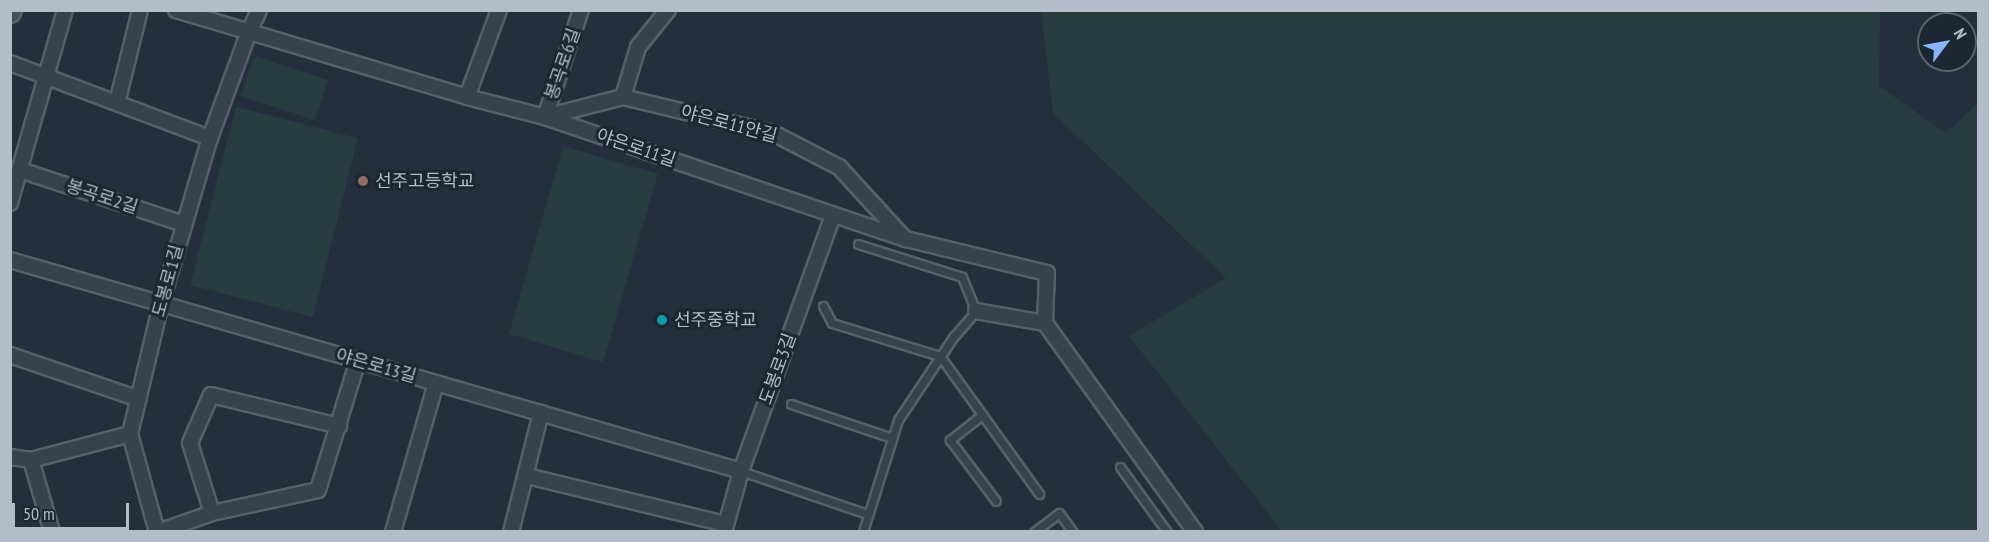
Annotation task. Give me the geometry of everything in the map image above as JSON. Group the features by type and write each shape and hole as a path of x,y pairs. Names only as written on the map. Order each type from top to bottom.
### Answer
{"street":[{"path":"10,203 65,10"},
{"path":"117,103 140,10"},
{"name":"야은로11길","path":"176,10 248,34 545,117 906,239 1047,273 1045,323"},
{"name":"도봉로1길","path":"259,10 210,138 161,304 130,435 158,531 212,513 318,490 358,360"},
{"path":"467,97 499,10"},
{"name":"봉곡로6길","path":"545,117 581,10"},
{"path":"623,97 638,46 668,10"},
{"path":"10,63 210,138"},
{"name":"야은로11안길","path":"545,117 623,97 773,133 839,167 906,239"},
{"name":"봉곡로2길","path":"20,170 184,224"},
{"name":"도봉로3길","path":"527,476 725,528 741,471 833,215"},
{"name":"야은로13길","path":"10,260 741,471"},
{"path":"976,311 1045,323 1195,531"},
{"path":"10,356 139,399"},
{"path":"393,531 436,383"},
{"path":"212,513 190,443 211,395 339,426"},
{"path":"511,531 527,476 541,413"},
{"path":"10,458 31,460 130,435"},
{"path":"31,460 52,531"}],"lane":[{"path":"858,244 962,277 976,311 954,336 898,420 863,531"},
{"path":"823,306 832,323 940,356 1039,494"},
{"path":"792,404 892,438"},
{"path":"982,415 950,440 996,501"},
{"path":"1120,467 1167,531"},
{"path":"741,471 867,514"},
{"path":"1034,531 1059,513 1073,531"}],"green space":[{"path":"1041,11 1880,11 1879,86 1946,133 1978,103 1978,531 1282,531 1129,336 1226,278 1053,113"},
{"path":"254,56 328,80 315,120 241,96"},
{"path":"236,107 358,138 313,317 190,285"},
{"path":"563,146 658,174 603,362 509,334"}],"place":[{"name":"선주고등학교","path":"363,181"},
{"name":"선주중학교","path":"662,320"}]}
